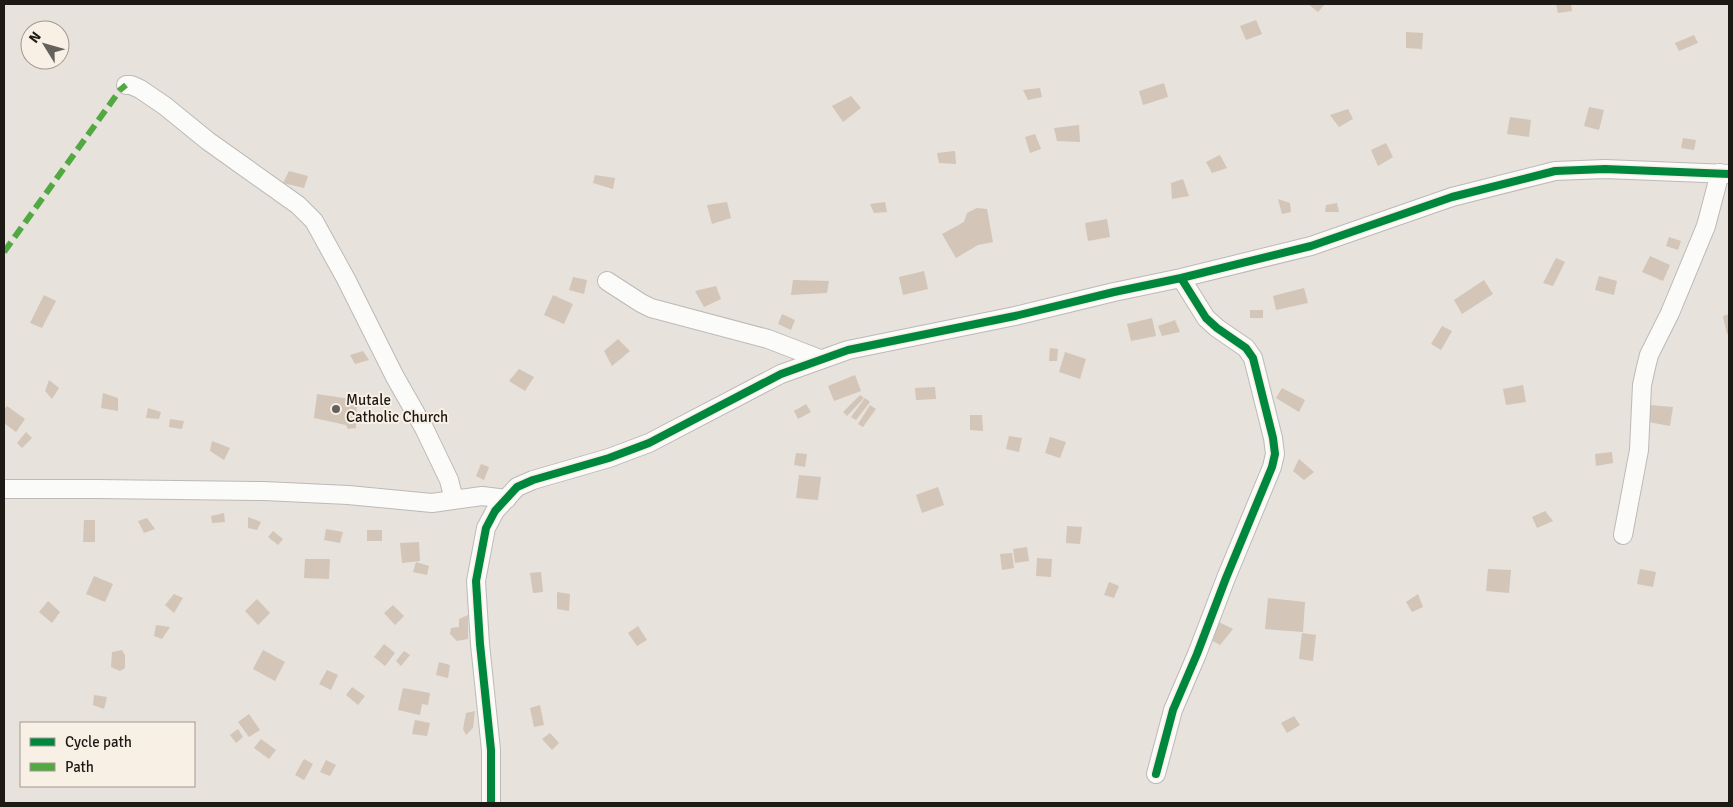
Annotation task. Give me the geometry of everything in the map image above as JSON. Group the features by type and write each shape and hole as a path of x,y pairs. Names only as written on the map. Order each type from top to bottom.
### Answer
{"street":[{"path":"126,85 140,89 165,106 208,141 298,205 314,220 346,278 395,378 424,428 449,480 454,500"},
{"path":"491,803 491,750 480,644 476,581 486,528 495,511 517,487 533,480 609,458 649,443 781,374 820,359 866,346 1015,316 1311,246 1452,197 1555,171 1605,169 1725,173 1706,226 1670,313 1649,355 1642,385 1638,450 1623,536"},
{"path":"1156,774 1173,710 1272,467 1275,454 1273,438 1252,358 1246,348 1206,318 1181,278"},
{"path":"607,281 651,308 768,339 820,359"},
{"path":"4,489 97,488 264,491 348,495 432,503 482,496 507,499"}],"building":[{"path":"1308,4 1325,4 1318,12"},
{"path":"1556,4 1571,4 1572,11 1558,13"},
{"path":"1256,20 1262,34 1246,40 1240,26"},
{"path":"1406,32 1423,33 1422,49 1406,48"},
{"path":"1694,35 1698,43 1679,51 1675,43"},
{"path":"1164,83 1168,97 1143,105 1139,91"},
{"path":"1040,88 1042,97 1028,100 1023,90"},
{"path":"851,96 861,108 843,122 832,106"},
{"path":"1589,107 1604,110 1599,130 1584,126"},
{"path":"1348,109 1353,119 1339,127 1330,115"},
{"path":"1510,117 1531,120 1529,137 1507,134"},
{"path":"1079,125 1080,142 1057,141 1054,128"},
{"path":"1035,134 1041,149 1030,153 1025,137"},
{"path":"1683,138 1696,140 1694,150 1681,148"},
{"path":"1386,143 1393,157 1378,166 1371,150"},
{"path":"955,151 956,164 939,163 937,153"},
{"path":"1220,155 1227,168 1212,173 1206,162"},
{"path":"289,171 308,176 304,188 283,183"},
{"path":"595,175 615,178 613,189 593,183"},
{"path":"1183,179 1189,196 1172,199 1171,183"},
{"path":"1278,199 1290,203 1291,212 1282,214"},
{"path":"727,202 731,218 712,224 707,205"},
{"path":"885,202 887,212 874,213 870,204"},
{"path":"1337,203 1339,212 1325,212 1326,205"},
{"path":"977,208 987,209 993,242 978,245 956,258 942,234 964,222 967,213"},
{"path":"1107,219 1110,237 1088,241 1085,223"},
{"path":"1669,237 1681,241 1678,250 1666,246"},
{"path":"1650,256 1670,265 1663,281 1642,272"},
{"path":"1556,258 1565,262 1553,286 1543,283"},
{"path":"924,271 928,289 903,295 899,277"},
{"path":"1599,276 1617,281 1614,295 1595,290"},
{"path":"573,277 587,280 584,294 569,290"},
{"path":"793,280 829,281 827,293 791,295"},
{"path":"1484,280 1493,294 1462,314 1454,300"},
{"path":"716,286 721,299 704,307 695,291"},
{"path":"1304,288 1308,303 1276,310 1273,296"},
{"path":"44,295 56,301 42,328 30,323"},
{"path":"553,295 573,304 564,324 544,315"},
{"path":"1250,310 1263,310 1263,318 1250,318"},
{"path":"782,314 795,320 791,330 778,324"},
{"path":"1729,314 1729,333 1727,334 1723,316"},
{"path":"1152,318 1156,336 1131,341 1127,324"},
{"path":"1175,320 1180,332 1162,336 1158,326"},
{"path":"1442,326 1452,331 1441,350 1431,344"},
{"path":"618,339 630,351 612,366 604,351"},
{"path":"1050,348 1058,349 1057,361 1049,361"},
{"path":"363,351 369,360 355,364 350,355"},
{"path":"1065,352 1086,359 1080,379 1059,372"},
{"path":"519,369 534,377 525,391 509,381"},
{"path":"855,375 861,391 834,401 828,386"},
{"path":"49,380 59,388 52,399 45,391"},
{"path":"1523,385 1526,402 1506,405 1503,389"},
{"path":"935,387 936,399 916,400 915,388"},
{"path":"1282,388 1305,400 1299,412 1276,398"},
{"path":"103,393 118,398 118,411 101,408"},
{"name":"Mutale Catholic Church","path":"317,394 357,400 356,428 348,429 346,425 314,418"},
{"path":"860,395 864,398 847,416 843,412"},
{"path":"865,398 870,402 856,420 851,417"},
{"path":"806,404 811,412 798,419 794,411"},
{"path":"870,405 876,409 863,427 858,424"},
{"path":"1649,405 1673,407 1670,426 1648,422"},
{"path":"7,406 25,419 16,432 4,423 4,410"},
{"path":"148,408 161,412 159,419 146,418"},
{"path":"970,415 982,415 983,431 970,430"},
{"path":"170,419 184,421 182,429 169,427"},
{"path":"26,432 32,438 22,448 17,443"},
{"path":"1009,436 1022,438 1019,452 1006,449"},
{"path":"1050,437 1066,442 1060,458 1045,453"},
{"path":"212,441 230,448 224,460 210,451"},
{"path":"1612,452 1613,463 1596,466 1595,454"},
{"path":"796,453 807,454 805,467 794,465"},
{"path":"1299,459 1314,472 1304,480 1293,471"},
{"path":"481,464 489,467 484,480 476,476"},
{"path":"799,475 821,477 818,500 796,498"},
{"path":"938,487 944,505 922,513 916,495"},
{"path":"1545,511 1553,521 1537,528 1532,517"},
{"path":"224,513 225,522 212,523 211,516"},
{"path":"248,517 261,522 257,530 248,528"},
{"path":"147,518 155,529 144,533 138,521"},
{"path":"84,520 95,520 95,542 83,542"},
{"path":"1067,526 1082,527 1080,544 1066,543"},
{"path":"326,529 343,532 340,543 324,540"},
{"path":"367,530 382,530 382,541 367,541"},
{"path":"273,531 283,539 278,545 268,537"},
{"path":"419,542 420,561 402,563 400,543"},
{"path":"1027,547 1029,561 1015,563 1013,549"},
{"path":"1012,553 1014,568 1002,570 1000,554"},
{"path":"1037,558 1052,559 1051,577 1036,576"},
{"path":"305,559 330,559 329,579 304,578"},
{"path":"416,562 429,566 427,575 413,572"},
{"path":"1488,569 1511,570 1509,593 1486,591"},
{"path":"1640,569 1656,572 1653,587 1637,584"},
{"path":"541,572 543,592 533,593 530,573"},
{"path":"94,576 113,584 105,602 86,594"},
{"path":"1109,582 1119,586 1114,598 1104,595"},
{"path":"557,592 570,594 569,611 557,609"},
{"path":"174,594 183,598 174,613 165,605"},
{"path":"1418,594 1423,607 1412,612 1406,602"},
{"path":"1268,598 1305,602 1303,632 1265,629"},
{"path":"257,599 270,613 258,625 245,611"},
{"path":"48,601 60,612 52,623 39,612"},
{"path":"393,605 404,616 395,625 384,613"},
{"path":"468,615 468,639 457,641 450,634 451,628 459,627 459,619"},
{"path":"1219,622 1233,629 1220,645 1209,639"},
{"path":"156,625 170,627 162,639 154,636"},
{"path":"638,626 647,640 637,646 628,633"},
{"path":"1302,633 1316,635 1313,661 1299,659"},
{"path":"384,644 395,653 385,666 374,657"},
{"path":"122,650 125,655 125,668 120,671 111,667 112,652"},
{"path":"263,650 285,662 275,681 253,669"},
{"path":"404,651 410,655 401,666 396,661"},
{"path":"439,662 450,665 448,678 436,675"},
{"path":"327,670 338,675 331,690 319,684"},
{"path":"352,687 365,696 358,705 346,695"},
{"path":"403,688 430,693 428,705 422,704 420,715 398,710"},
{"path":"94,695 107,697 104,709 93,705"},
{"path":"540,705 544,725 534,727 530,708"},
{"path":"475,711 473,728 466,735 463,729 466,713"},
{"path":"249,714 260,730 249,737 238,722"},
{"path":"1294,716 1300,725 1287,733 1281,723"},
{"path":"415,720 430,723 427,736 412,734"},
{"path":"238,729 243,737 236,743 230,735"},
{"path":"550,733 559,743 552,750 542,739"},
{"path":"261,739 276,750 269,759 254,748"},
{"path":"304,759 313,764 304,780 295,775"},
{"path":"326,760 336,765 330,776 320,772"}],"marked path":[{"path":"4,252 120,90 126,85"}],"cycle path":[{"path":"491,803 491,750 480,644 476,581 486,528 495,511 517,487 533,480 609,458 649,443 781,374 848,350 1015,316 1311,246 1452,197 1555,171 1605,169 1729,174"},
{"path":"1156,774 1173,710 1272,467 1275,454 1273,438 1253,358 1246,348 1206,318 1181,278"}],"place":[{"name":"Mutale Catholic Church","path":"336,409"}]}
